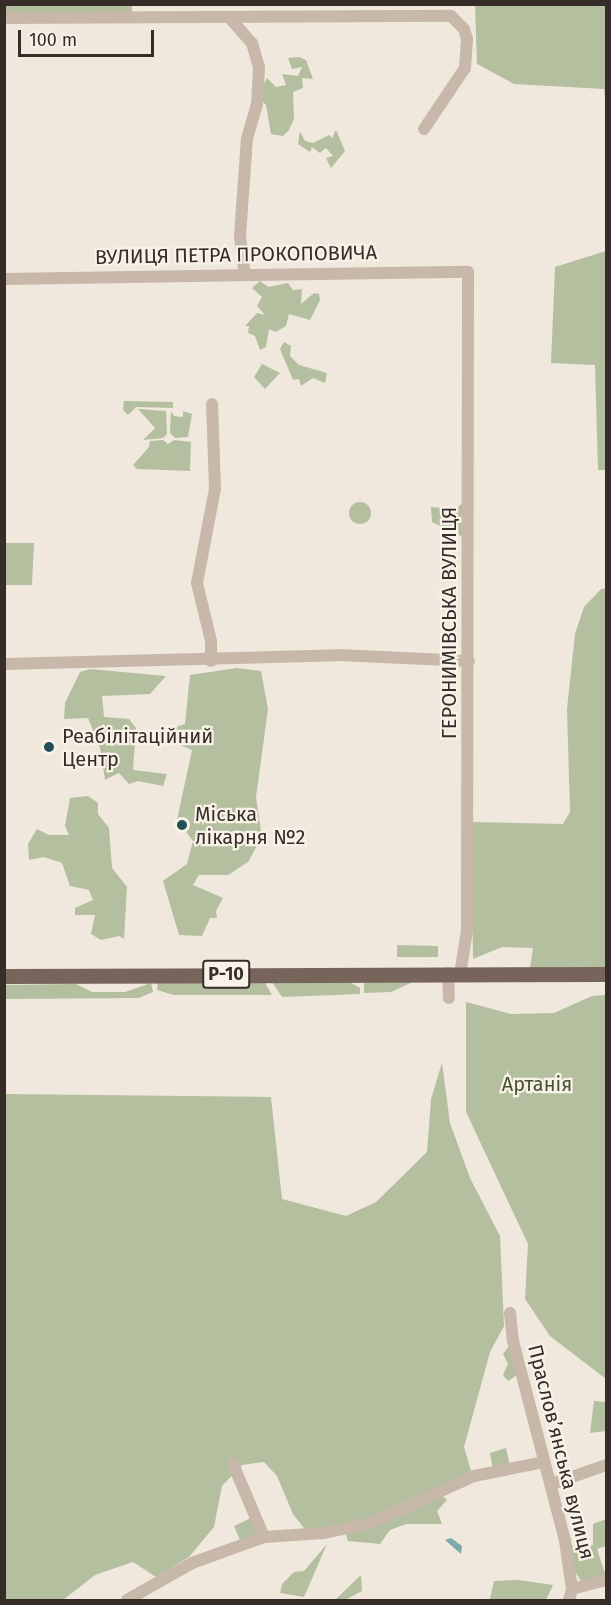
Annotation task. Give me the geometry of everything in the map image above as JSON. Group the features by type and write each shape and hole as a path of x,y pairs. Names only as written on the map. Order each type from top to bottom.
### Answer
{"main road":[{"name":"Р-10","path":"4,976 606,974"}],"street":[{"path":"4,18 230,17 452,10 464,29 467,39 465,68 424,129"},
{"path":"230,17 252,43 259,67 257,104 247,138 240,236 245,275"},
{"name":"ВУЛИЦЯ ПЕТРА ПРОКОПОВИЧА","path":"4,279 468,272"},
{"name":"ГЕРОНИМІВСЬКА ВУЛИЦЯ","path":"454,973 466,931 469,661 468,272"},
{"path":"211,661 211,641 196,583 215,489 212,404"},
{"path":"4,664 211,661 338,655 469,661"},
{"path":"449,998 454,973"},
{"name":"Прасловʼянська вулиця","path":"510,1313 544,1462 552,1484 571,1594"},
{"path":"127,1600 192,1563 264,1537 324,1533 371,1523 474,1476 544,1462"},
{"path":"233,1464 264,1537"},
{"path":"552,1484 606,1465"},
{"path":"571,1594 606,1580"}],"green space":[{"path":"5,5 132,5 132,15 5,15"},
{"path":"475,5 606,5 606,105 604,89 514,84 477,64"},
{"path":"299,57 306,60 313,79 302,78 303,88 293,92 294,119 289,130 283,136 271,134 266,105 260,99 261,89 267,78 276,87 286,85 282,74 298,76 302,67 292,69 288,58"},
{"path":"336,130 345,151 331,168 326,158 333,156 326,148 320,153 312,147 310,152 298,144 300,131 305,141 313,143 329,135 332,138"},
{"path":"606,251 606,470 598,470 595,365 551,363 555,267"},
{"path":"260,281 268,287 288,283 293,290 302,289 301,304 314,293 319,294 320,300 310,320 289,314 286,326 276,332 269,329 266,347 260,350 255,336 248,333 249,326 245,326 257,313 265,315 257,306 262,297 252,288"},
{"path":"284,342 291,346 290,356 299,365 327,373 325,383 313,378 301,386 299,379 293,380 280,349"},
{"path":"262,364 280,373 265,389 254,377"},
{"path":"124,401 173,402 173,408 136,407 128,415 123,410"},
{"path":"138,409 166,411 167,434 163,438 143,440 155,428"},
{"path":"171,411 174,416 183,417 183,411 192,414 188,437 175,438 170,433"},
{"path":"163,440 168,444 174,440 191,442 190,471 137,469 133,465 149,447 150,441"},
{"path":"360,502 368,505 371,513 368,521 360,524 352,521 349,513 352,505"},
{"path":"463,503 463,537 432,522 431,507 455,509"},
{"path":"5,543 34,543 32,585 5,585"},
{"path":"606,588 606,969 530,968 533,948 502,947 473,959 471,822 563,824 570,812 567,709 575,634 584,607 601,589"},
{"path":"237,668 261,671 268,709 256,797 262,837 248,862 228,875 199,875 193,885 223,898 216,911 217,918 210,918 202,936 179,935 163,881 187,864 193,841 177,820 192,750 175,743 139,739 185,724 190,675"},
{"path":"90,669 166,676 150,694 102,696 104,717 129,719 136,728 133,770 167,774 163,786 138,781 129,784 119,773 105,780 100,748 88,718 64,719 65,703 80,672"},
{"path":"88,796 98,803 98,814 109,828 112,868 127,887 124,939 119,936 101,940 91,934 95,915 75,915 75,908 93,900 89,890 70,886 62,863 44,857 29,860 28,844 37,829 49,835 69,835 65,826 70,798"},
{"path":"397,945 438,946 438,957 397,957"},
{"path":"264,981 272,995 174,995 157,990 158,982"},
{"path":"348,981 360,988 360,994 282,997 272,982"},
{"path":"364,981 415,981 391,992 364,993"},
{"path":"151,983 153,992 139,998 5,999 4,985 76,984 92,992 125,992"},
{"name":"Артанія","path":"606,995 606,1379 550,1336 525,1299 528,1244 466,1112 466,1002 511,1014 554,1013 592,996"},
{"path":"442,1063 450,1123 470,1178 500,1236 504,1326 490,1352 464,1447 472,1474 385,1515 322,1530 304,1528 293,1514 277,1476 264,1462 242,1465 222,1486 214,1527 189,1557 156,1577 133,1562 95,1575 63,1600 5,1600 5,1094 271,1097 282,1199 346,1216 376,1202 427,1152 431,1099"},
{"path":"509,1346 517,1375 508,1381 503,1375 508,1364 503,1354"},
{"path":"594,1401 606,1402 606,1431 590,1433"},
{"path":"506,1448 510,1466 493,1469 490,1453"},
{"path":"440,1494 447,1500 437,1511 442,1524 406,1524 390,1530 380,1544 348,1541 346,1534"},
{"path":"253,1517 260,1534 241,1542 234,1526"},
{"path":"606,1519 606,1546 597,1549 606,1576 581,1581 574,1570 570,1541 574,1549 593,1545 593,1524"},
{"path":"327,1544 304,1597 280,1593 282,1584 294,1572 304,1571"},
{"path":"361,1575 362,1591 345,1600 336,1599"},
{"path":"518,1580 553,1585 546,1600 482,1600 490,1599 494,1581"}],"water":[{"path":"451,1538 462,1546 461,1554 445,1540"}],"place":[{"name":"Реабілітаційний Центр","path":"49,747"},
{"name":"Міська лікарня №2","path":"182,825"}]}
